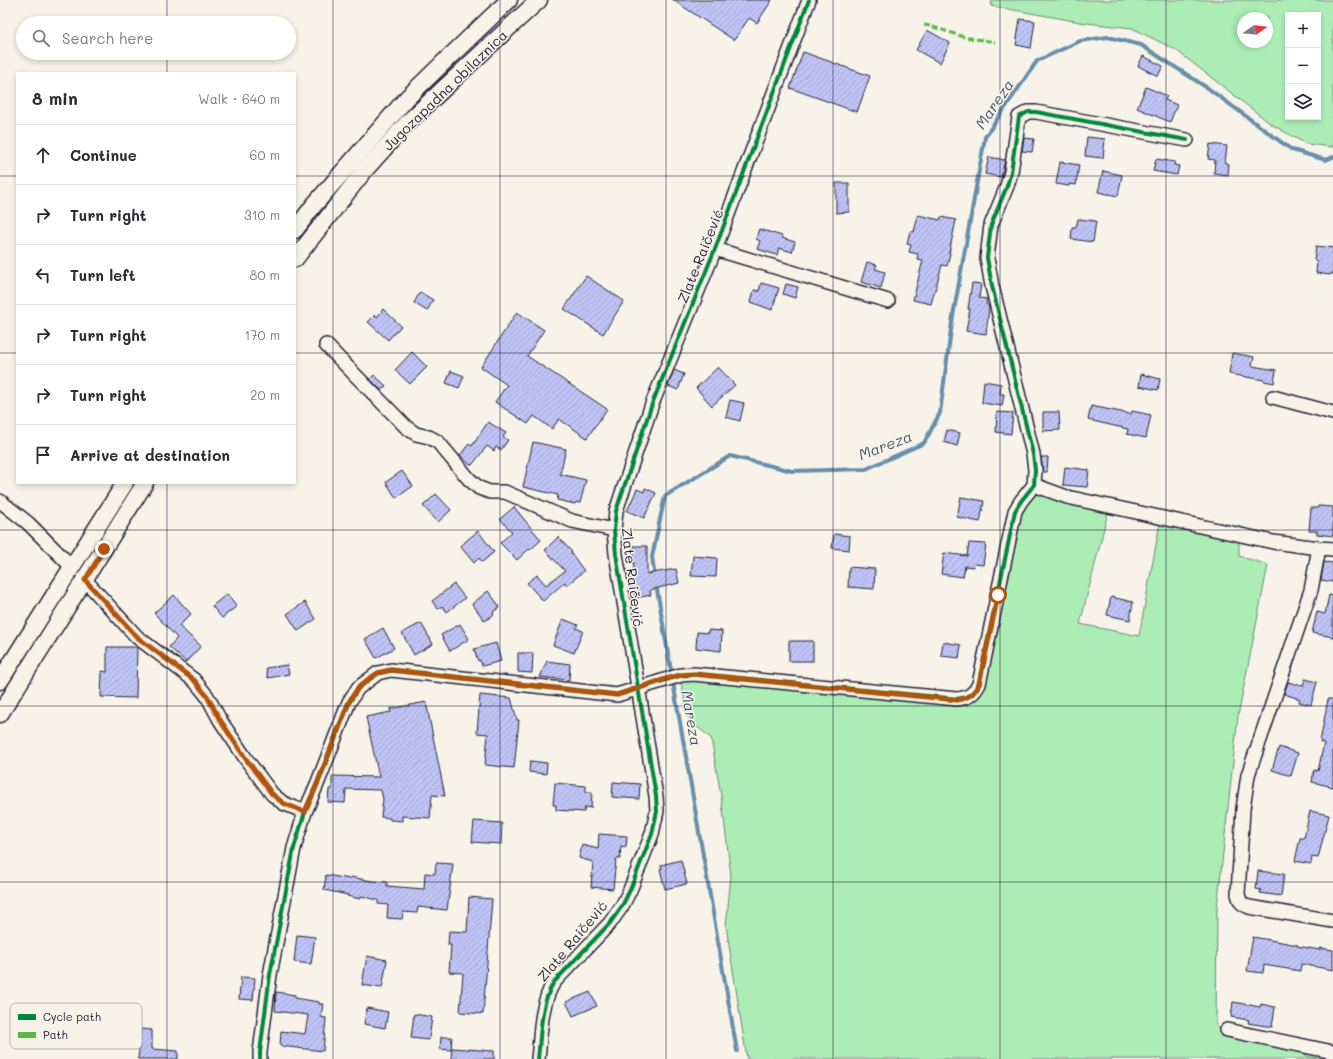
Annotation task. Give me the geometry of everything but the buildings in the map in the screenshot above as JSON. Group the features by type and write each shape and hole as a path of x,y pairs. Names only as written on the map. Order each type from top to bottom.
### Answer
{"main road":[{"name":"Jugozapadna obilaznica","path":"296,229 319,199 408,98 509,0"},
{"name":"Jugozapadna obilaznica","path":"296,258 364,171 408,122 539,0"},
{"path":"0,681 124,484"},
{"path":"0,714 144,484"}],"street":[{"name":"Zlate Raičević","path":"538,1059 542,1020 548,991 554,982 610,923 622,906 633,883 656,820 656,796 616,554 614,530 616,511 652,404 715,249 809,0"},
{"path":"260,1059 270,975 294,848 305,812 349,702 358,688 378,673 391,670 617,695 666,679 681,675 694,674 957,700 964,699 976,691 979,684 1015,512 1021,501 1034,485 1035,470 1033,454 992,286 987,258 991,226 1011,172 1019,116 1028,112 1036,112 1187,140"},
{"path":"715,249 888,301"},
{"path":"326,345 406,426 416,434 429,437 438,442 469,479 479,488 490,492 505,492 572,521 614,530"},
{"path":"1273,397 1333,413"},
{"path":"1034,485 1067,497 1273,542 1333,549"},
{"path":"0,501 28,523 72,567"},
{"path":"1319,548 1311,590 1248,775 1243,808 1238,894 1239,900 1242,904 1249,907 1333,921"},
{"path":"85,580 137,637 194,680 207,696 220,720 246,759 272,794 283,803 305,812"},
{"path":"1227,1030 1333,1052"}],"green space":[{"path":"992,0 1333,0 1333,147 1306,144 1271,124 1176,50 1132,28 1086,23 991,6"},
{"path":"1035,494 1108,512 1080,624 1139,636 1160,523 1239,541 1239,556 1268,565 1238,716 1217,908 1216,1026 1308,1044 1306,1056 1323,1059 747,1059 726,926 731,876 721,795 711,738 689,720 680,678 961,706 976,699 1021,513"}],"waterway":[{"name":"Mareza","path":"655,578 652,557 665,496 730,456 792,471 866,469 924,443 940,413 952,322 985,137 1037,61 1080,41 1108,37 1141,45 1209,89 1292,150 1326,160 1333,157"},
{"name":"Mareza","path":"656,584 737,1051"}],"marked path":[{"path":"924,25 964,37 995,42"}],"cycle path":[{"path":"538,1059 542,1019 549,991 554,982 610,923 622,906 630,890 652,834 657,811 656,796 616,554 614,530 616,511 652,404 715,249 809,0"},
{"path":"260,1059 270,975 294,848 305,812 349,702 358,688 378,673 391,670 617,695 681,675 694,674 957,699 964,698 973,693 979,684 1015,511 1034,485 1035,470 1033,454 992,286 987,258 991,225 1007,186 1011,172 1019,117 1028,112 1036,112 1187,140"}],"route":[{"path":"104,549 85,580 137,637 194,680 207,696 220,720 246,759 272,794 283,803 305,812 349,702 358,688 378,673 391,670 617,695 666,679 681,675 694,674 957,700 970,696 976,691 979,684 998,595"}]}
